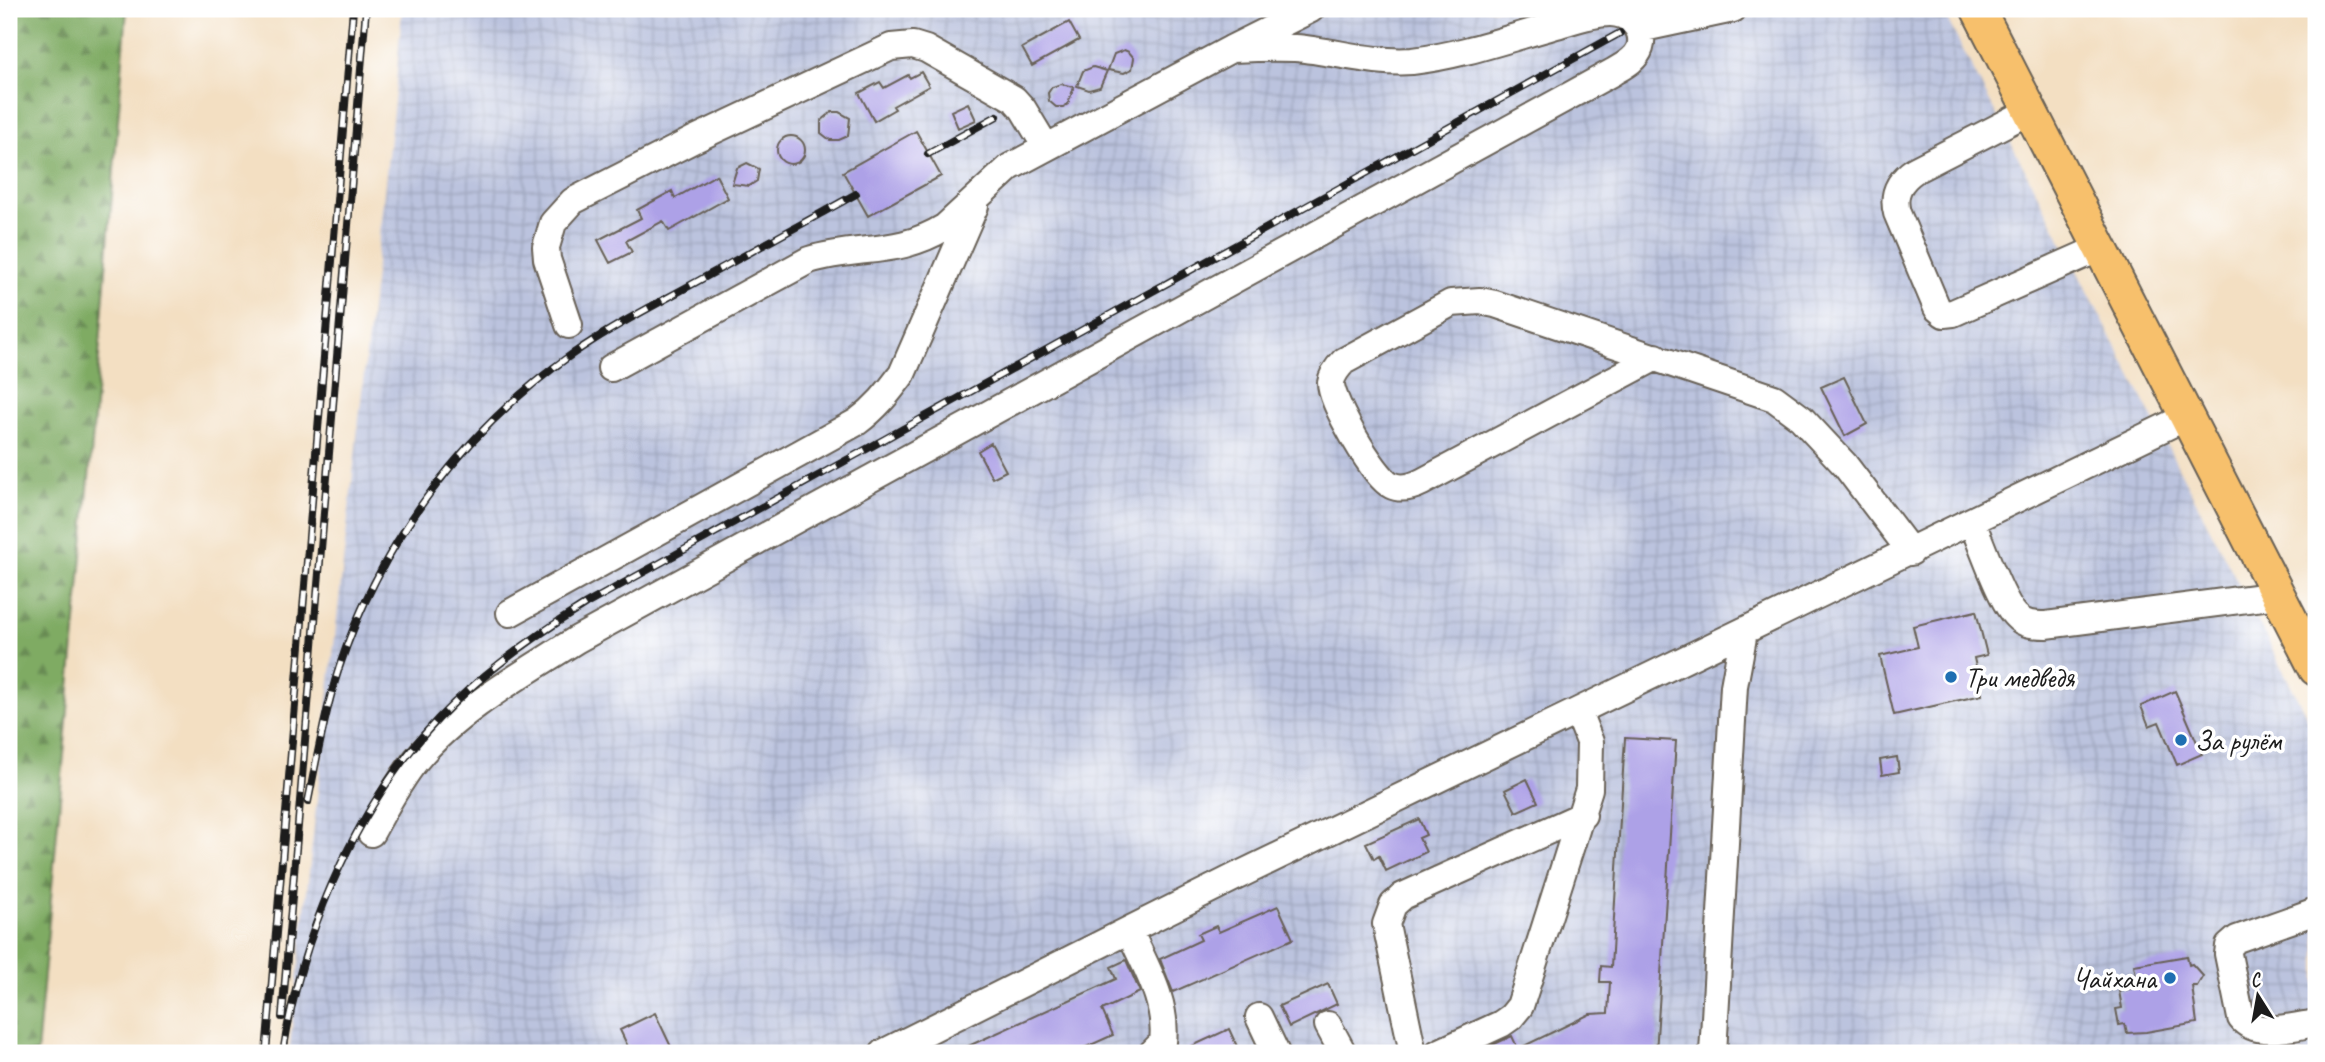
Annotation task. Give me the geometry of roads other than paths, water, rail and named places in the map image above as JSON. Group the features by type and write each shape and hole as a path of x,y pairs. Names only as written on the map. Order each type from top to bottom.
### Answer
{"main road":[{"path":"1978,9 2316,669"}],"street":[{"path":"611,368 809,260 831,254 894,248 933,234 945,227 1010,167 1311,9"},
{"path":"1639,29 1733,9"},
{"path":"371,833 406,774 430,745 475,708 576,640 1613,72 1627,64 1640,49 1641,39 1639,29 1628,17 1620,14 1597,14 1455,52 1414,60 1389,61 1294,48 1231,49"},
{"path":"569,325 547,259 546,247 547,235 553,223 573,201 693,140 891,47 913,45 926,49 1004,91 1023,109 1046,147"},
{"path":"2030,111 1915,170 1898,188 1895,197 1897,213 1937,308 1944,314 1953,313 2099,248"},
{"path":"510,613 873,411 902,374 980,194"},
{"path":"1656,357 1422,482 1399,488 1390,485 1375,470 1338,407 1331,382 1336,369 1344,360 1439,308 1479,300 1494,304 1656,357 1774,398 1789,407 1845,465 1911,552"},
{"path":"883,1053 1129,930 2186,417"},
{"path":"1972,522 2006,602 2016,617 2029,624 2046,625 2278,595"},
{"path":"1713,1053 1734,686 1744,632"},
{"path":"1438,1053 1502,1024 1520,1006 1583,815 1589,789 1591,754 1587,733 1578,712"},
{"path":"1413,1053 1386,924 1393,905 1402,896 1583,815"},
{"path":"2316,911 2237,939 2229,946 2228,954 2241,1018 2246,1024 2253,1028 2267,1029 2316,1023"},
{"path":"1129,930 1161,1002 1175,1053"},
{"path":"1152,1053 1163,1042 1164,1017"},
{"path":"1259,1017 1276,1053"},
{"path":"1328,1025 1343,1053"}],"railway":[{"path":"266,1053 353,9"},
{"path":"282,1017 366,9"},
{"path":"283,1053 292,1006 321,911 364,820 421,738 454,703 501,663 586,604 1620,33"},
{"path":"928,154 997,116"},
{"path":"308,802 330,701 356,622 377,577 402,534 461,454 495,418 532,385 585,345 856,194"}],"place":[{"name":"Три медведя","path":"1951,677"},
{"name":"За рулём","path":"2181,740"},
{"name":"Чайхана","path":"2170,978"}]}
